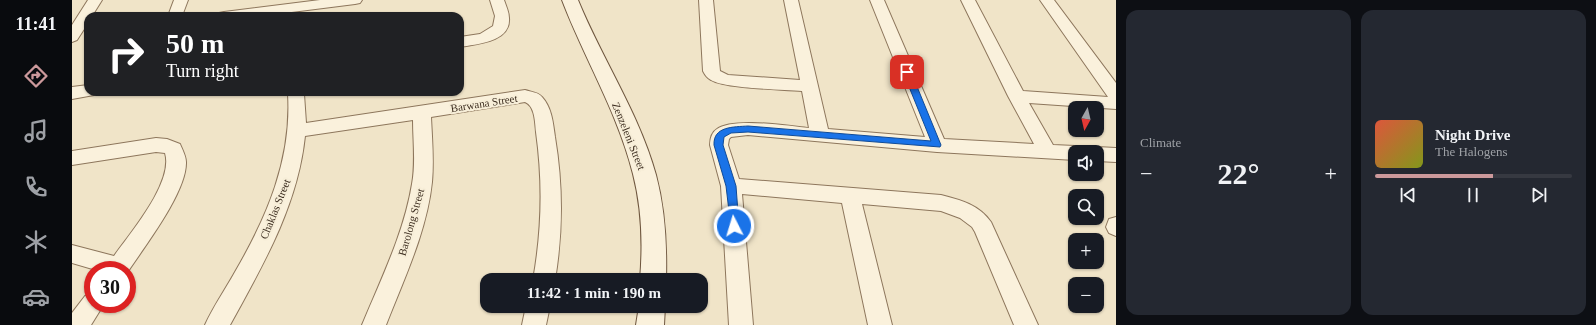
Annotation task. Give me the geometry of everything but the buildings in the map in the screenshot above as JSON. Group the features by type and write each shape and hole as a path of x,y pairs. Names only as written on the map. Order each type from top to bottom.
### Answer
{"street":[{"path":"88,12 95,0"},
{"path":"176,12 181,0"},
{"path":"257,12 355,0"},
{"path":"464,41 482,38 497,31 502,20 497,0"},
{"name":"Zenzeleni Street","path":"570,0 595,59 624,120 640,160 652,209 654,240 653,273"},
{"path":"706,0 712,73 718,77 728,80 810,86"},
{"path":"791,0 820,136"},
{"path":"877,0 936,145"},
{"path":"968,0 1017,96 1048,152"},
{"path":"1046,0 1116,95"},
{"path":"72,37 84,18"},
{"path":"72,93 84,92"},
{"name":"Chaklas Street","path":"217,325 249,269 272,222 284,192 291,168 298,131 293,96"},
{"name":"Barwana Street","path":"298,131 422,114 525,96 533,98 539,103 541,108 549,149 553,197 550,244 545,273"},
{"path":"1017,96 1116,104"},
{"name":"Barolong Street","path":"374,325 403,252 417,206 422,182 422,114"},
{"path":"741,325 731,186 719,145 718,138 721,134 737,129 748,129 936,145 1068,153"},
{"path":"72,158 156,145 167,146 173,149 177,162 172,183 165,199 123,261"},
{"path":"1104,154 1116,155"},
{"path":"731,186 941,203 957,207 974,216 979,221 990,240 1026,325"},
{"path":"850,195 880,325"},
{"path":"72,254 93,261"},
{"path":"77,325 86,313"},
{"path":"534,325 537,313"},
{"path":"650,325 651,313"}],"route":[{"path":"734,226 731,186 718,138 721,134 730,130 748,129 936,145 907,72"}]}
